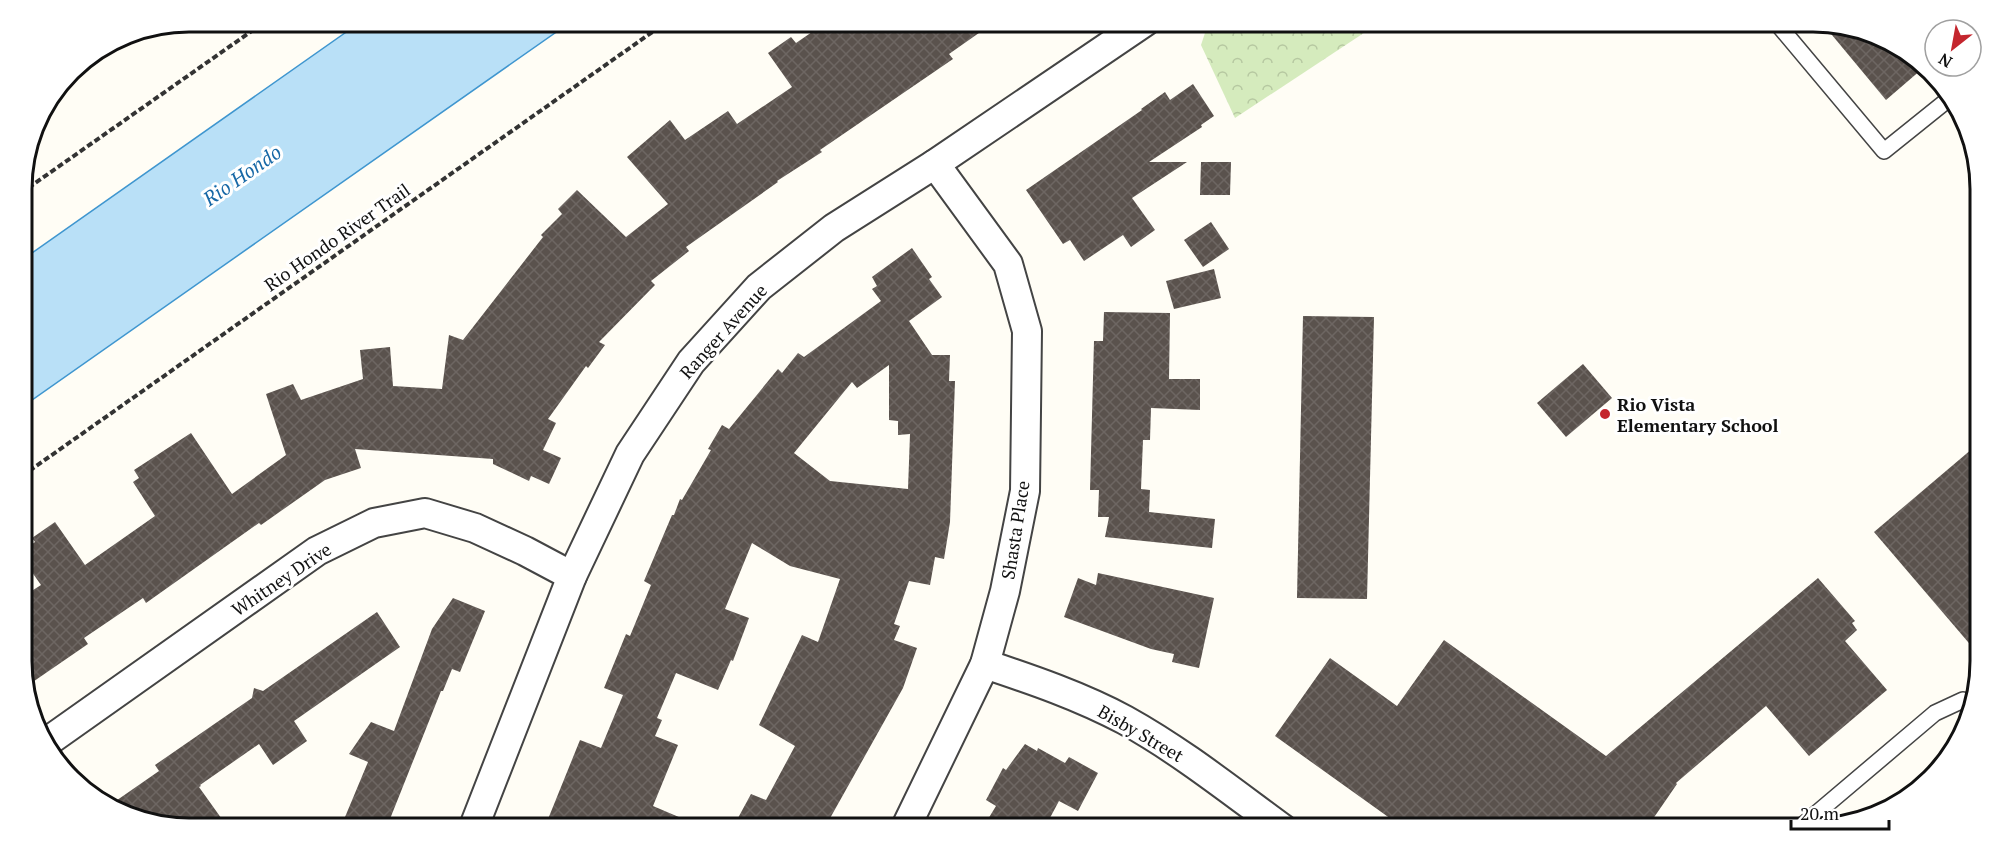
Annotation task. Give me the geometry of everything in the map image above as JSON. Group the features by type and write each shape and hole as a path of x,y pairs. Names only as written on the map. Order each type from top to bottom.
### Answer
{"street":[{"name":"Ranger Avenue","path":"477,818 572,576 630,454 691,362 759,287 834,228 935,164 1130,32"},
{"name":"Shasta Place","path":"910,818 985,664 1005,591 1025,491 1027,331 1008,264 935,164"},
{"name":"Whitney Drive","path":"52,738 317,551 374,523 425,513 475,528 525,550 572,576"},
{"name":"Bisby Street","path":"985,664 1055,687 1124,720 1180,753 1268,818"}],"lane":[{"path":"1784,32 1884,151 1944,103"},
{"path":"1811,818 1935,713 1964,700"}],"path":[{"path":"32,185 250,32"},
{"name":"Rio Hondo River Trail","path":"32,469 652,32"}],"green space":[{"path":"1205,32 1365,32 1235,118 1201,45"}],"water":[{"name":"Rio Hondo","path":"346,32 556,32 32,400 32,253"}],"building":[{"path":"812,32 980,32 949,54 953,59 820,150 822,152 777,181 686,247 689,251 651,281 655,285 599,342 605,345 588,368 586,366 548,419 556,423 543,450 561,458 549,484 531,476 529,481 493,464 493,459 355,449 361,468 325,480 261,525 259,523 146,603 143,598 84,638 88,644 33,682 32,591 41,585 32,572 32,544 35,542 32,538 55,522 85,565 155,516 133,482 139,478 134,470 191,433 232,494 286,455 266,394 293,384 301,400 363,379 360,350 390,347 393,386 442,389 449,335 463,340 543,237 541,235 562,214 558,209 577,190 626,237 668,204 627,157 670,120 685,140 728,111 737,124 792,87 768,53 791,37 796,43"},
{"path":"1830,33 1872,43 1908,64 1918,73 1886,100"},
{"path":"1193,84 1214,116 1201,125 1202,127 1149,162 1187,162 1132,198 1155,230 1131,247 1123,235 1084,261 1070,240 1063,244 1026,190 1165,92 1170,100"},
{"path":"1201,162 1231,162 1230,195 1200,195"},
{"path":"1211,222 1229,249 1203,267 1184,240"},
{"path":"912,248 932,277 929,279 942,297 909,321 932,355 950,355 949,381 955,381 950,522 944,559 935,557 930,585 909,581 894,624 900,626 894,640 917,648 903,688 830,818 738,818 751,794 766,800 795,746 759,725 802,635 818,642 840,579 790,566 752,543 725,609 749,618 733,661 731,660 718,690 676,673 657,718 662,720 655,736 678,745 653,806 681,818 548,818 580,740 601,748 623,695 604,688 626,634 630,636 651,585 644,581 680,499 682,500 711,450 708,449 722,425 729,429 778,369 782,373 798,353 804,357 881,301 872,289 877,286 872,277","holes":["889,365 889,420 898,421 898,435 910,434 908,489 830,481 794,453 852,382 857,388"]},
{"path":"1214,269 1221,298 1174,309 1166,281"},
{"path":"1104,312 1170,313 1169,379 1200,379 1200,410 1151,408 1150,440 1143,440 1141,489 1150,490 1149,512 1215,519 1212,548 1105,537 1109,517 1098,517 1099,490 1090,490 1094,341 1103,341"},
{"path":"1303,316 1374,317 1367,599 1297,598"},
{"path":"1583,364 1612,398 1566,437 1537,403"},
{"path":"1970,451 1970,644 1874,532"},
{"path":"1098,573 1214,598 1199,668 1172,662 1174,654 1151,649 1064,617 1078,578 1096,585"},
{"path":"1818,578 1855,621 1852,623 1857,630 1845,641 1887,690 1809,756 1766,706 1676,783 1654,818 1390,818 1275,736 1330,658 1397,706 1444,640 1606,756"},
{"path":"453,598 485,611 460,672 452,669 441,691 390,818 345,818 368,762 349,754 371,722 394,731 432,629"},
{"path":"377,612 400,647 294,721 307,741 273,765 259,744 200,785 199,787 221,818 168,817 138,810 117,800 159,771 155,765 252,698 254,688 263,691"},
{"path":"1025,744 1037,751 1038,748 1065,763 1069,757 1098,773 1078,811 1059,801 1050,818 989,818 996,806 986,800 1003,768 1006,770"}],"place":[{"name":"Rio Vista Elementary School","path":"1605,414"}]}
